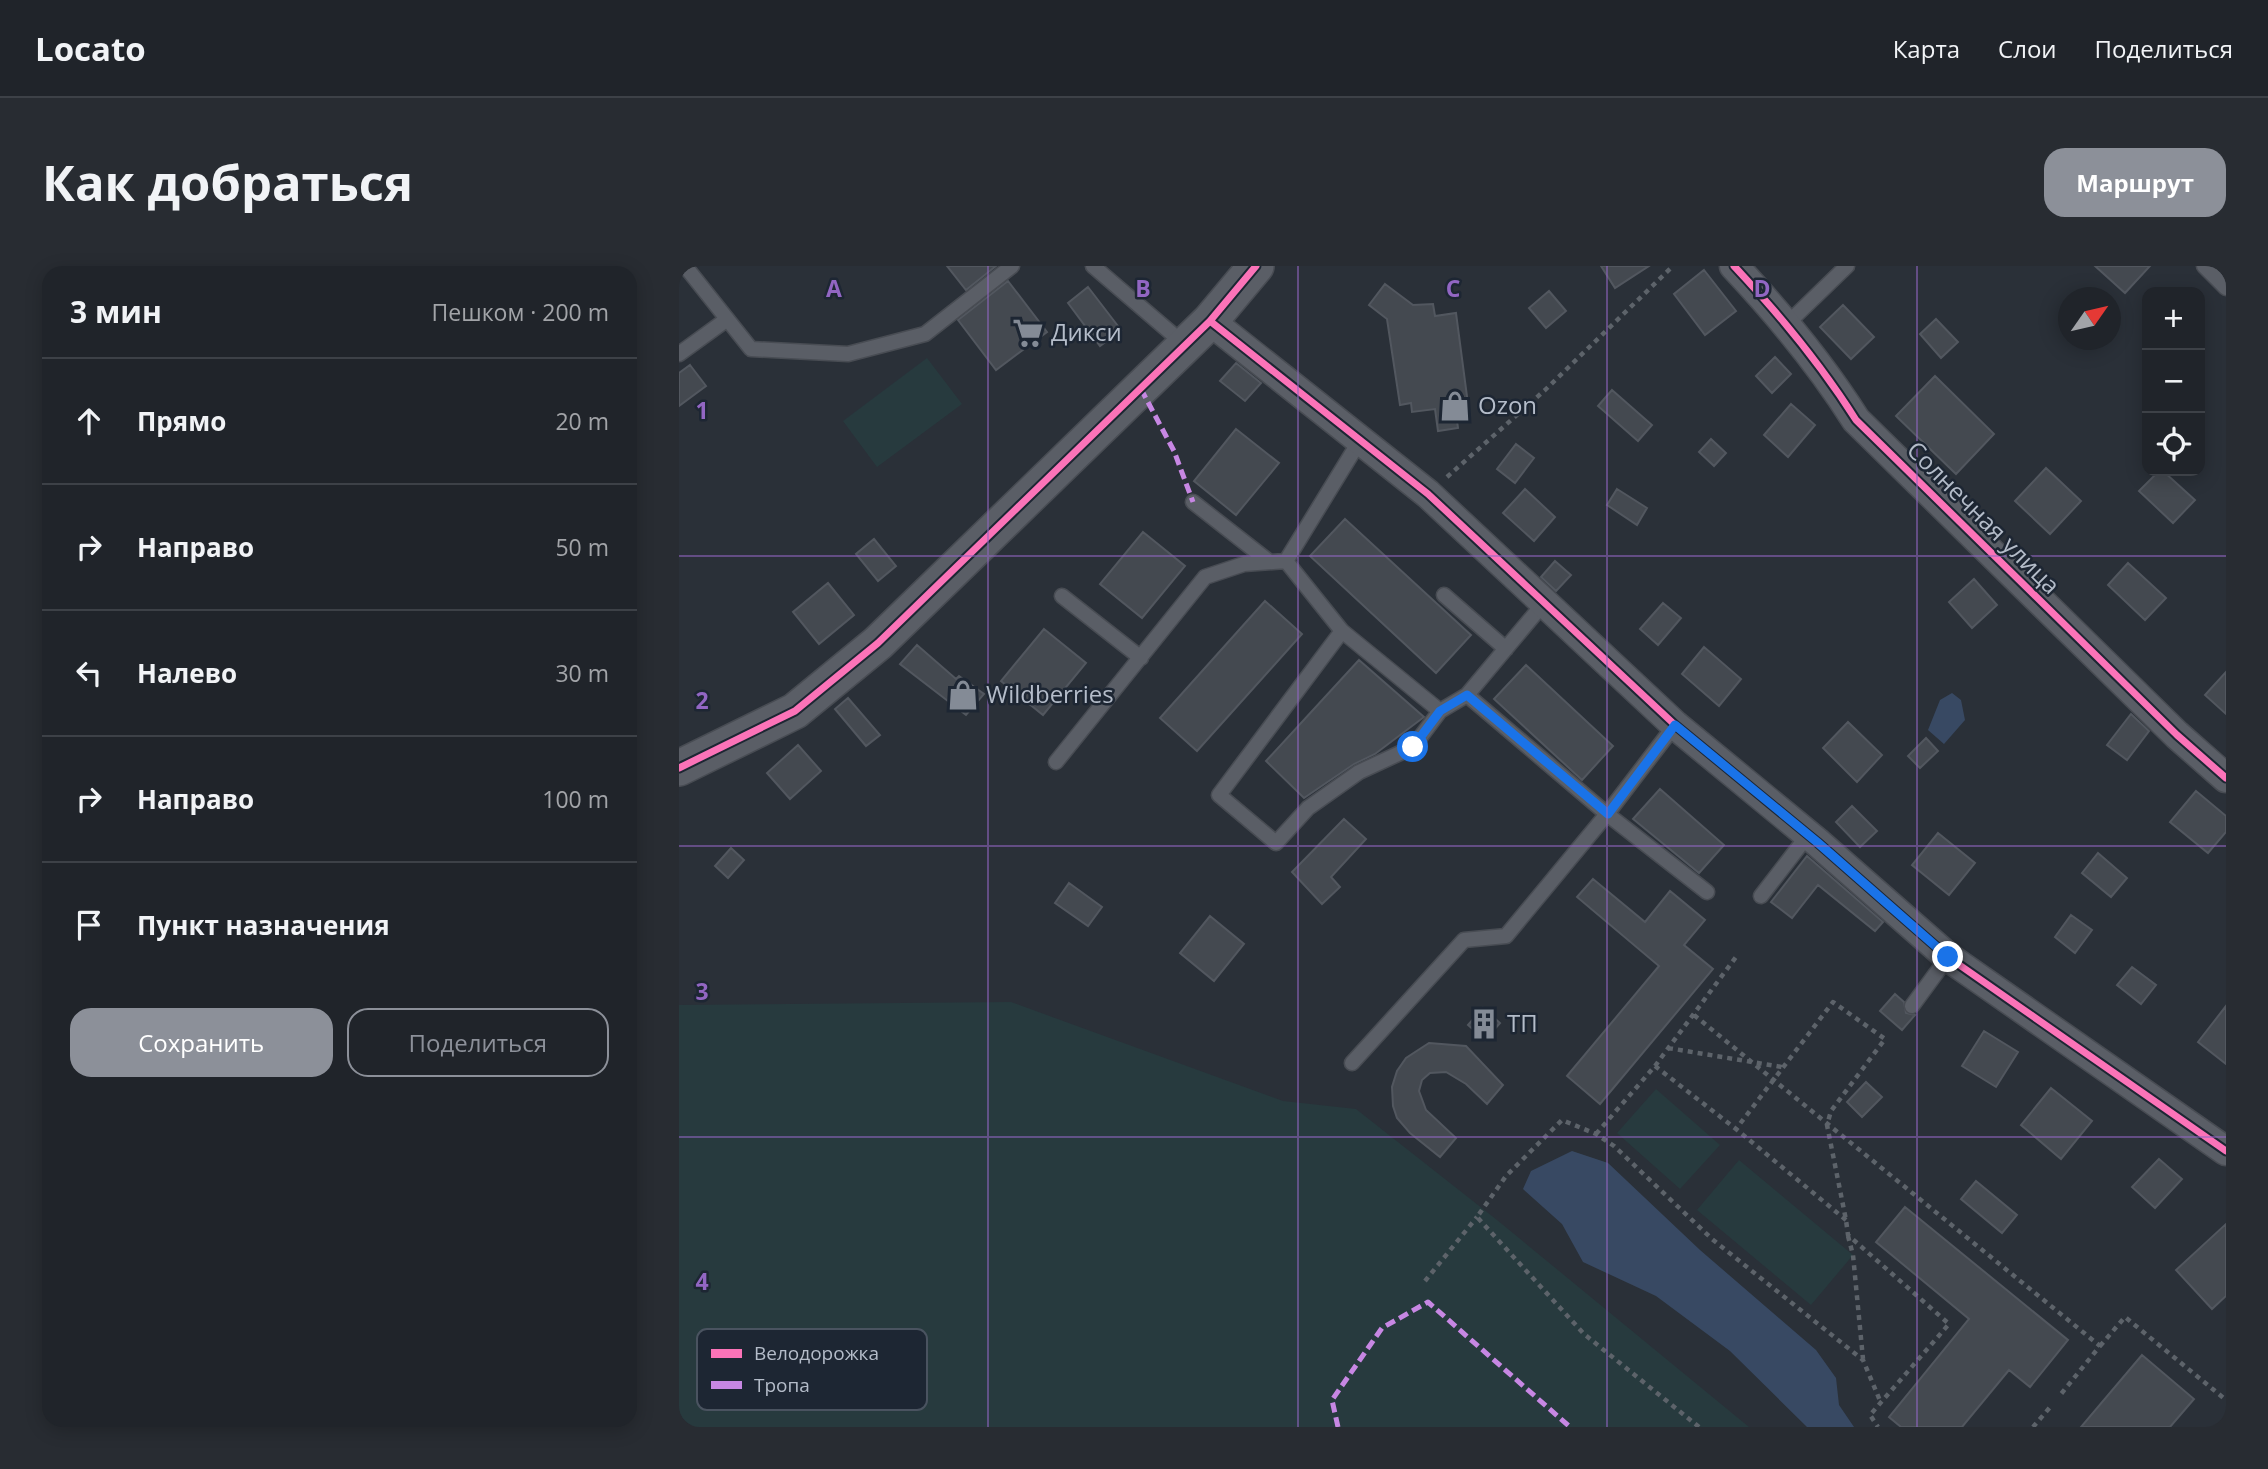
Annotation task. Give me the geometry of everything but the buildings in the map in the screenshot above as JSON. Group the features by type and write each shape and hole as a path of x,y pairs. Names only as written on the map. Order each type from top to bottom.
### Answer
{"street":[{"path":"686,759 795,711 878,643 1210,321 1256,266"},
{"name":"Солнечная улица","path":"1734,266 1788,323 1826,373 1856,420 2177,735 2226,778"},
{"path":"1210,321 1359,442 1428,494 1675,725 1808,835 1948,957 2226,1151"}],"lane":[{"path":"685,266 751,349 848,354 925,334 1012,266"},
{"path":"1093,266 1184,344"},
{"path":"1788,323 1847,266"},
{"path":"2204,266 2226,288"},
{"path":"679,354 726,320"},
{"path":"1286,561 1359,442"},
{"path":"1193,502 1267,560"},
{"path":"1056,762 1205,577 1244,564 1267,560 1286,561 1342,631 1440,711"},
{"path":"1444,595 1506,649"},
{"path":"1062,596 1141,657"},
{"path":"1342,631 1219,795 1276,843 1308,808 1359,772 1413,747 1440,711 1467,695 1545,603"},
{"path":"1467,695 1608,814 1707,892"},
{"path":"1352,1063 1464,940 1506,936 1608,814 1675,725"},
{"path":"1761,896 1808,835"},
{"path":"1912,1006 1948,957"}],"path":[{"path":"1428,494 1545,390 1673,266"},
{"path":"1596,1134 1655,1066 1736,957"},
{"path":"1736,1129 1833,1002 1885,1039 1831,1111 1827,1125 1853,1255 1863,1360 1881,1403"},
{"path":"1693,1014 2100,1346"},
{"path":"1668,1048 1782,1068"},
{"path":"1655,1066 1846,1220"},
{"path":"1425,1281 1506,1176 1562,1120 1596,1134 1614,1146 1712,1239 1863,1360"},
{"path":"1477,1217 1584,1334 1699,1427"},
{"path":"1848,1235 1949,1324 1870,1415 1878,1427"},
{"path":"2061,1394 2125,1317 2226,1400"},
{"path":"2033,1427 2052,1405"}],"green space":[{"path":"927,358 962,404 877,467 843,421"},
{"path":"1011,1002 1283,1101 1356,1109 1497,1220 1749,1427 679,1427 679,1005"},
{"path":"1656,1089 1720,1145 1680,1189 1617,1133"},
{"path":"1739,1160 1853,1255 1811,1305 1697,1210"}],"water":[{"path":"1952,693 1961,700 1965,720 1944,744 1928,730 1940,700"},
{"path":"1572,1151 1608,1163 1700,1250 1816,1350 1836,1378 1839,1405 1854,1427 1807,1427 1730,1351 1656,1296 1583,1262 1562,1224 1523,1189 1531,1171"}],"marked path":[{"path":"1141,389 1174,451 1193,502"},
{"path":"1338,1427 1332,1400 1382,1328 1428,1302 1570,1427"}],"cycle path":[{"path":"679,768 795,711 878,643 1210,321 1256,266"},
{"path":"1734,266 1799,340 1856,420 2177,735 2226,778"},
{"path":"1210,321 1428,494 1675,725 1817,842 1948,957 2226,1151"}],"place":[{"name":"Дикси","path":"1028,333"},
{"name":"Ozon","path":"1455,406"},
{"name":"Wildberries","path":"963,695"},
{"name":"ТП","path":"1484,1024"}],"route":[{"path":"1413,747 1440,711 1467,695 1608,814 1675,725 1817,842 1948,957"}]}
